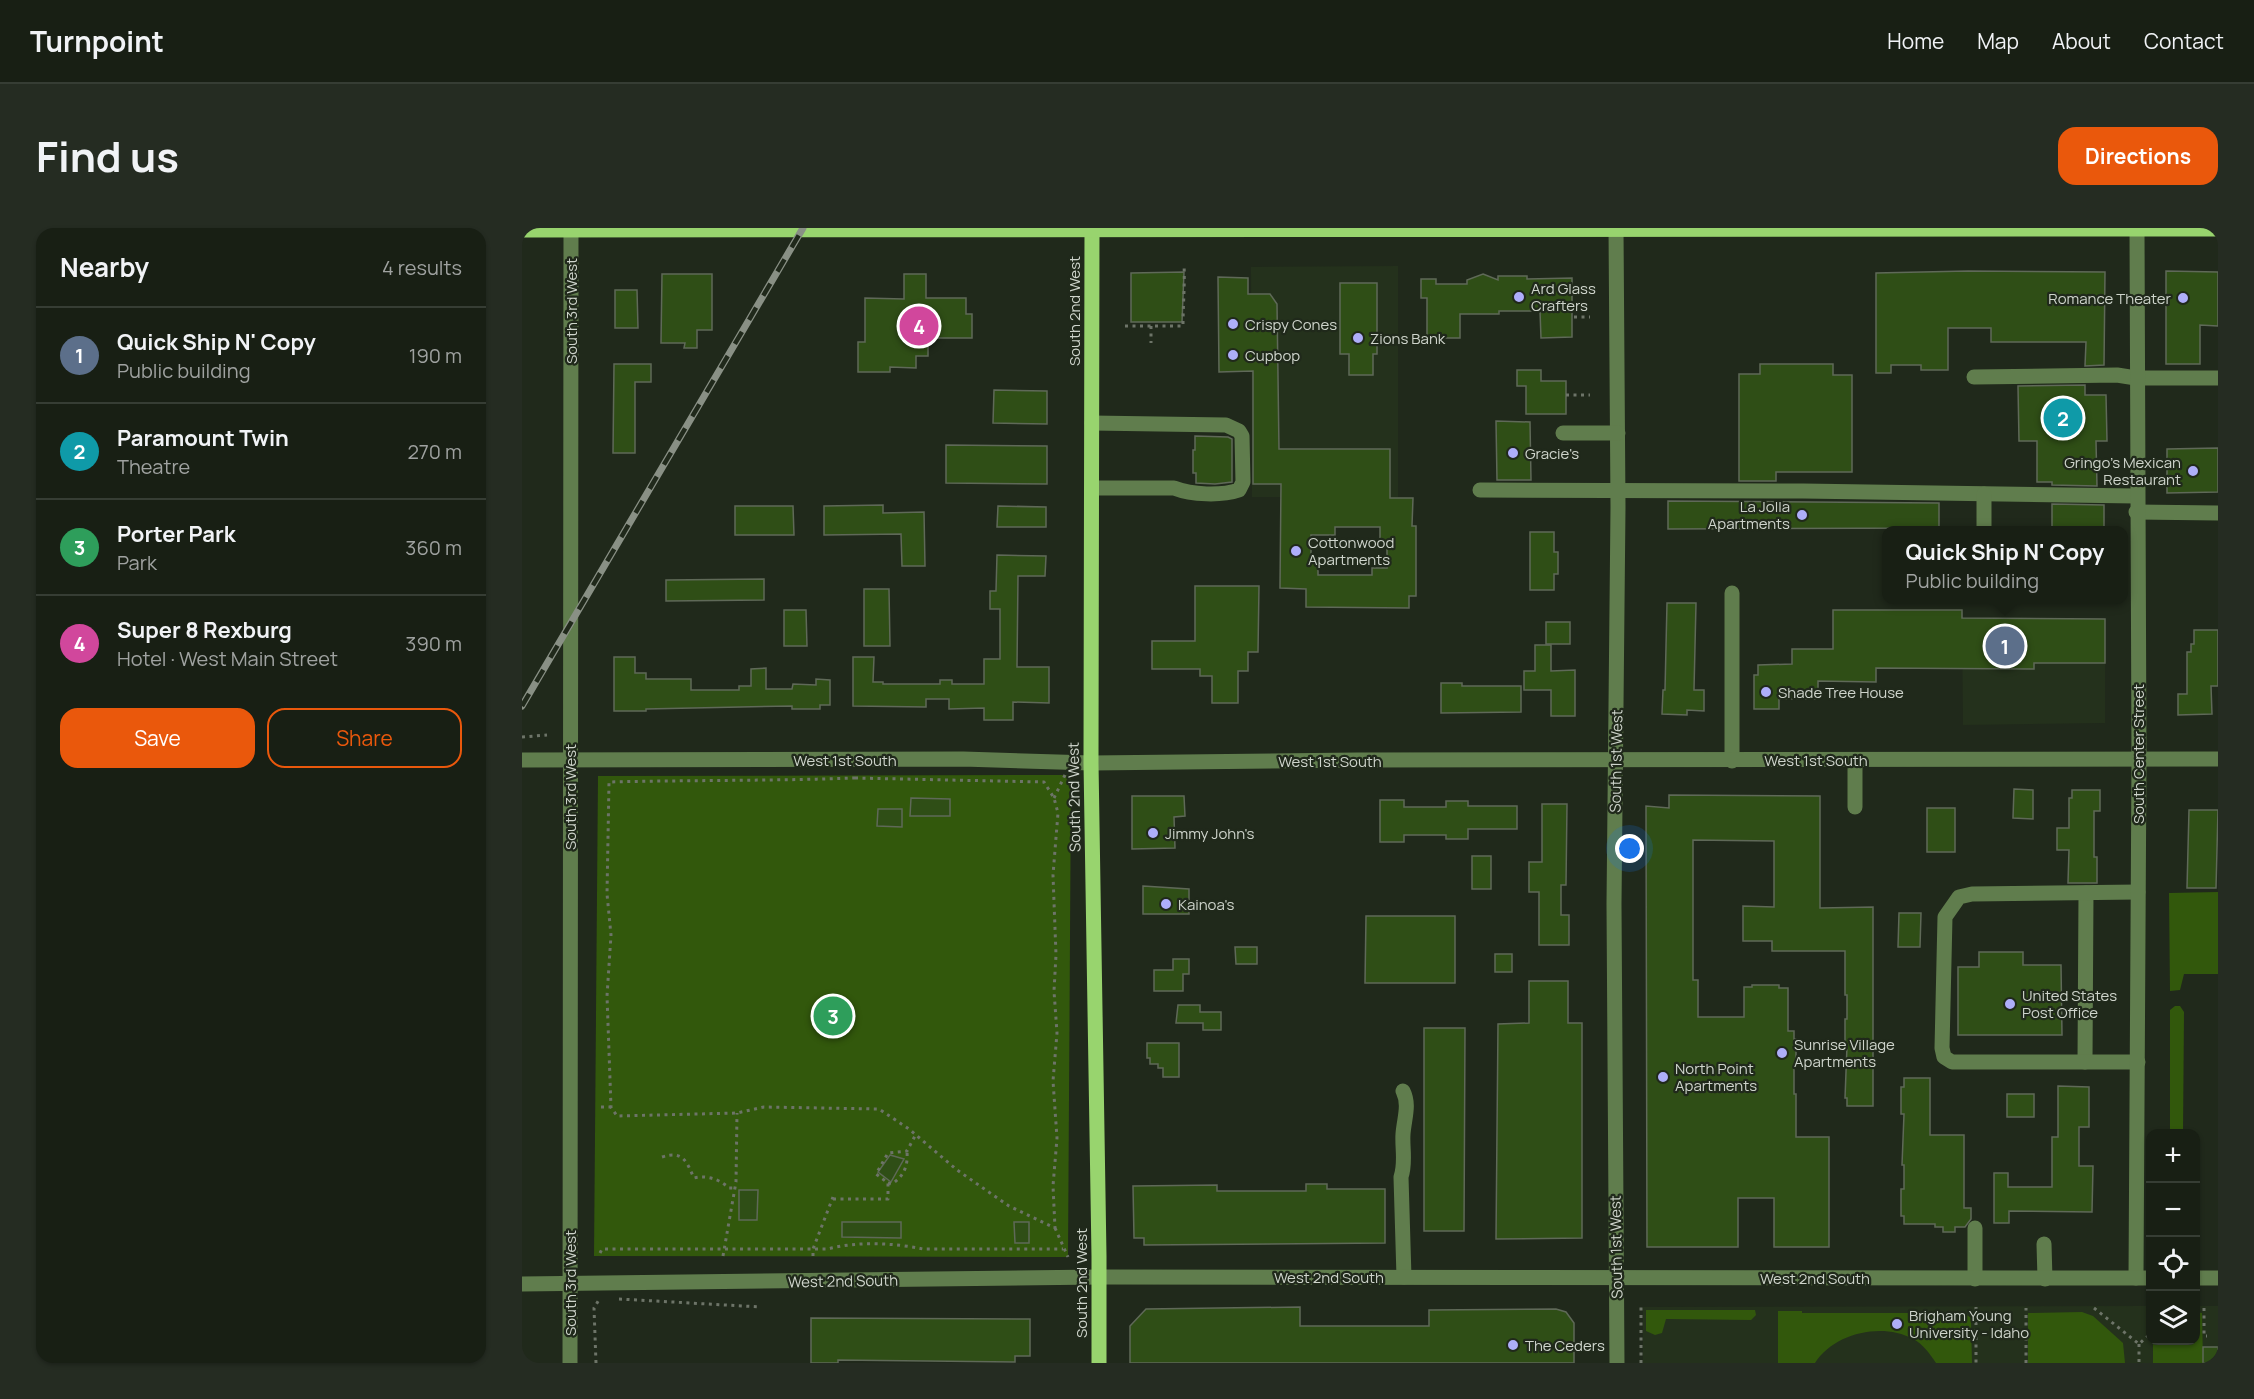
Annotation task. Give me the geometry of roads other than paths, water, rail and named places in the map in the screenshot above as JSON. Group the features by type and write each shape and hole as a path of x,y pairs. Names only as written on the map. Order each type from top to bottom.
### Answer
{"main road":[{"name":"South 2nd West","path":"1092,229 1091,763 1100,1277 1099,1363"},
{"path":"522,230 2218,229"}],"street":[{"name":"South 3rd West","path":"570,1363 571,229"},
{"name":"South 1st West","path":"1616,229 1618,490 1614,927 1617,1363"},
{"name":"South Center Street","path":"2136,229 2136,512 2130,555 2139,759 2138,1062 2143,1278"},
{"path":"1974,377 2117,375 2136,378 2218,378"},
{"path":"1092,423 1226,425 1239,431 1242,436 1243,482 1239,490 1230,493 1185,492 1174,488 1092,488"},
{"path":"1563,433 1618,433"},
{"path":"1480,490 2136,496"},
{"path":"1984,494 1984,526"},
{"path":"2136,512 2218,513"},
{"path":"1732,592 1732,760"},
{"name":"West 1st South","path":"522,760 963,759 1091,763 1357,760 2218,759"},
{"path":"1855,760 1855,807"},
{"path":"2138,1062 1952,1062 1944,1057 1942,1048 1945,917 1959,897 1972,894 2139,892"},
{"path":"2085,1062 2086,893"},
{"path":"1403,1091 1406,1097 1406,1122 1403,1132 1404,1168 1401,1177 1404,1277"},
{"path":"1975,1228 1975,1279"},
{"path":"2044,1244 2045,1279"},
{"name":"West 2nd South","path":"522,1284 1100,1277 2143,1278"},
{"path":"2200,1278 2218,1278"}],"railway":[{"path":"522,706 803,228"}],"place":[{"name":"Ard Glass Crafters","path":"1519,297"},
{"name":"Romance Theater","path":"2183,298"},
{"name":"Crispy Cones","path":"1233,324"},
{"name":"Super 8 Rexburg","path":"919,326"},
{"name":"Zions Bank","path":"1358,338"},
{"name":"Cupbop","path":"1233,355"},
{"name":"Paramount Twin","path":"2063,418"},
{"name":"Gracie's","path":"1513,453"},
{"name":"Gringo's Mexican Restaurant","path":"2193,471"},
{"name":"La Jolla Apartments","path":"1802,515"},
{"name":"Cottonwood Apartments","path":"1296,551"},
{"name":"Quick Ship N' Copy","path":"2005,646"},
{"name":"Shade Tree House","path":"1766,692"},
{"name":"Jimmy John's","path":"1153,833"},
{"name":"Kainoa's","path":"1166,904"},
{"name":"United States Post Office","path":"2010,1004"},
{"name":"Porter Park","path":"833,1016"},
{"name":"Sunrise Village Apartments","path":"1782,1053"},
{"name":"North Point Apartments","path":"1663,1077"},
{"name":"Brigham Young University - Idaho","path":"1897,1324"},
{"name":"The Ceders","path":"1513,1345"}]}
